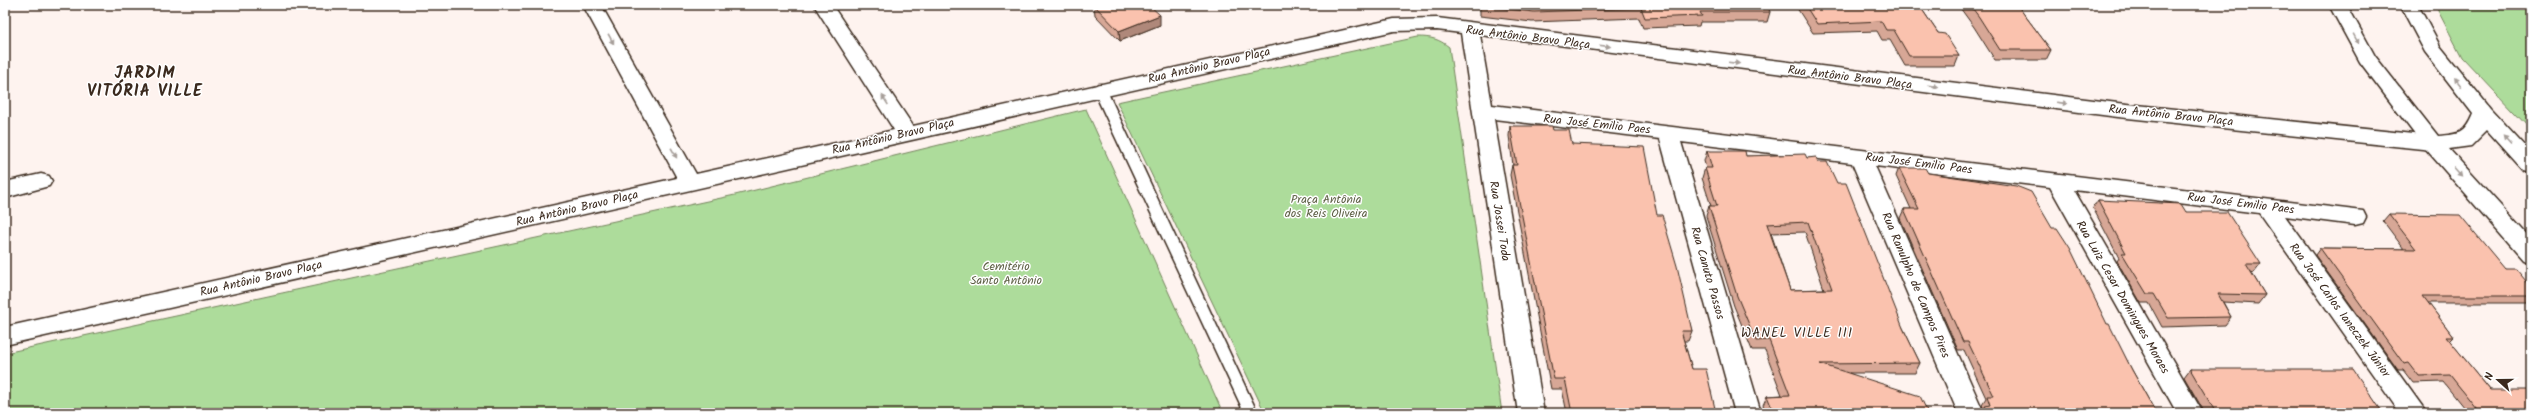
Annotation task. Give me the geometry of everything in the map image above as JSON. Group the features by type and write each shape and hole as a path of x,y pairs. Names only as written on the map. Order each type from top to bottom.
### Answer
{"street":[{"path":"592,5 690,183"},
{"path":"823,5 906,133"},
{"path":"2338,5 2367,58 2432,143 2531,254"},
{"path":"2409,5 2432,48 2483,113 2531,166"},
{"name":"Rua Antônio Bravo Plaça","path":"5,336 690,183 906,133 1394,25 1437,24 1470,30 2118,110 2432,143 2464,142 2476,130 2483,113"},
{"name":"Rua Jossei Toda","path":"1470,30 1531,413"},
{"name":"Rua José Emilio Paes","path":"1482,111 1668,132 2355,217"},
{"name":"Rua Canuto Passos","path":"1668,132 1748,413"},
{"name":"Rua Ranulpho de Campos Pires","path":"1860,156 1971,413"},
{"name":"Rua Luiz Cesar Domingues Moraes","path":"2057,180 2190,413"},
{"path":"5,190 41,181"},
{"name":"Rua José Carlos Ianeczek Júnior","path":"2266,206 2414,413"}],"lane":[{"path":"1100,90 1251,413"}],"green space":[{"path":"2435,5 2531,5 2531,130 2462,57"},
{"name":"Praça Antônia dos Reis Oliveira","path":"1418,37 1435,39 1449,47 1502,413 1265,413 1117,102"},
{"name":"Cemitério Santo Antônio","path":"1086,109 1223,413 5,413 5,353 735,195"}],"building":[{"path":"1094,5 1149,5 1160,15 1119,31"},
{"path":"1481,5 1767,5 1770,12 1700,12 1702,16 1645,18 1641,8 1534,12"},
{"path":"1805,5 1919,5 1938,33 1945,34 1959,56 1909,56 1894,30 1886,30 1881,21 1817,24"},
{"path":"1970,5 2017,5 2051,50 2000,50"},
{"path":"1510,126 1552,126 1553,130 1569,130 1572,144 1644,147 1657,215 1662,215 1677,266 1692,331 1681,331 1692,369 1706,369 1716,413 1572,413 1565,379 1554,379 1512,165 1517,165"},
{"path":"1707,151 1745,151 1746,156 1805,154 1807,158 1816,157 1818,162 1827,162 1837,183 1846,183 1903,328 1920,363 1820,364 1920,396 1928,413 1774,413 1767,396 1790,395 1769,340 1756,341 1737,296 1709,206 1717,206 1705,168 1712,168","holes":["1808,222 1832,289 1790,290 1767,224"]},
{"path":"1899,168 1925,168 1928,173 2016,186 2031,192 2052,228 2057,228 2070,248 2107,324 2109,324 2156,413 1988,413 1985,406 1990,405 1987,396 1994,396 1968,342 1963,342 1904,209 1919,209"},
{"path":"2098,200 2181,204 2186,212 2227,212 2261,264 2246,264 2265,295 2218,294 2231,317 2168,318 2154,294 2147,294 2122,253 2126,253"},
{"path":"2389,214 2460,215 2505,269 2516,269 2531,287 2531,296 2423,296 2453,336 2446,336 2490,390 2531,390 2531,413 2480,413 2450,375 2419,376 2409,363 2404,364 2320,248 2416,249"},
{"path":"2190,369 2353,369 2383,413 2216,413"}],"district":[{"name":"JARDIM VITÓRIA VILLE","path":"145,81"},
{"name":"WANEL VILLE III","path":"1797,332"}]}
